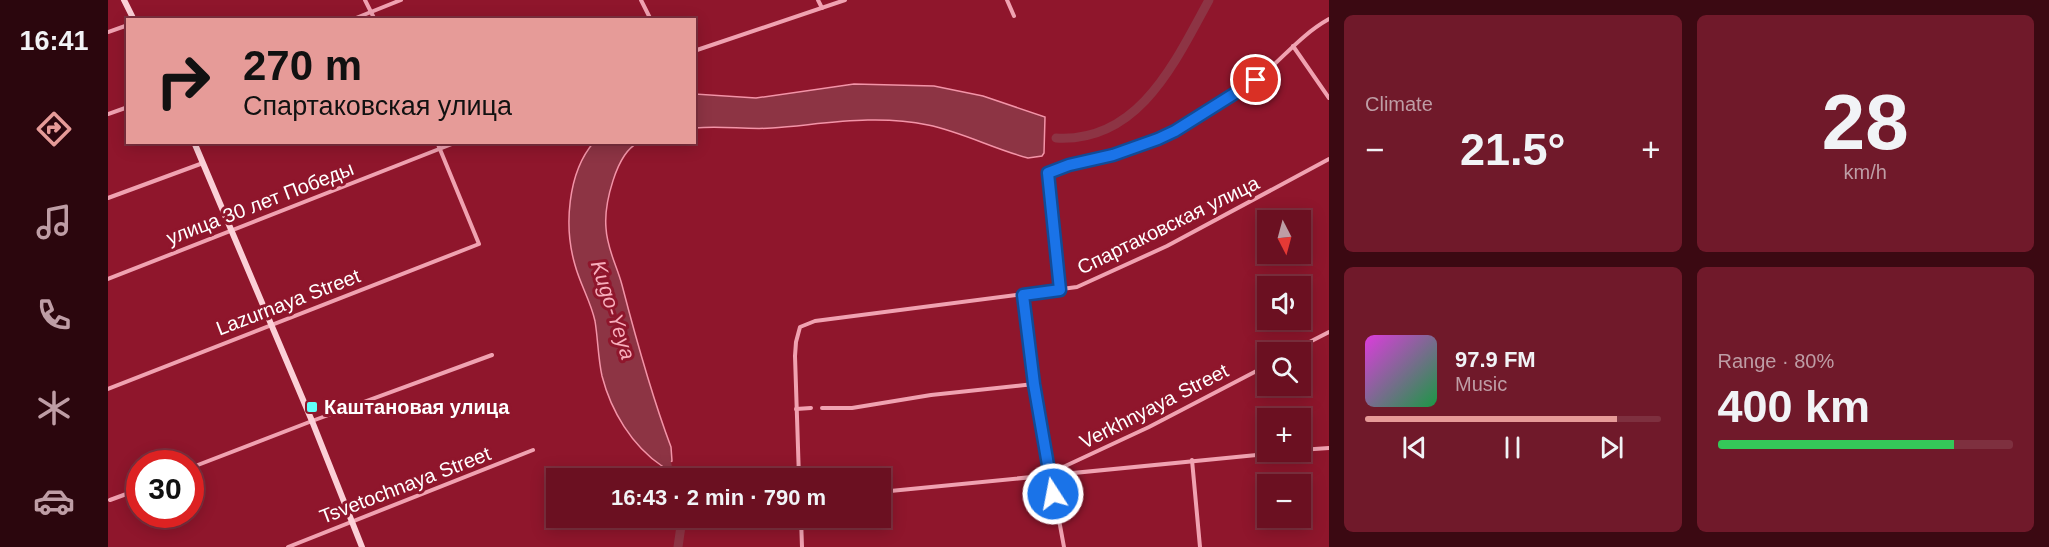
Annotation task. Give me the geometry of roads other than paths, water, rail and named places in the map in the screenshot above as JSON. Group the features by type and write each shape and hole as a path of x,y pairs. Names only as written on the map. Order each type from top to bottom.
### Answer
{"street":[{"path":"124,0 133,18"},
{"path":"365,0 374,18"},
{"path":"356,18 400,0"},
{"path":"641,0 650,18"},
{"path":"818,0 822,8"},
{"path":"696,50 845,0"},
{"path":"1007,0 1014,16"},
{"path":"1060,290 1048,173 1069,165 1113,155 1175,131 1256,80 1304,35 1329,19"},
{"path":"108,32 126,26"},
{"path":"1293,46 1329,98"},
{"path":"108,114 126,108"},
{"path":"195,144 312,421 362,547"},
{"path":"438,144 441,149"},
{"name":"улица 30 лет Победы","path":"108,279 452,144"},
{"name":"Lazurnaya Street","path":"108,389 479,244 441,149"},
{"name":"Спартаковская улица","path":"796,409 795,349 800,327 815,321 1077,287 1167,246 1329,159"},
{"path":"108,198 204,163"},
{"path":"1023,295 1034,384 1049,476 1064,547"},
{"path":"1310,342 1329,332"},
{"path":"204,463 492,355"},
{"name":"Verkhnyaya Street","path":"1055,475 1061,468 1149,427 1257,371"},
{"path":"822,408 852,408 931,395 1034,384"},
{"path":"799,468 796,409 812,408"},
{"path":"1311,449 1329,448"},
{"name":"Tsvetochnaya Street","path":"288,547 534,450"},
{"path":"891,491 1257,455"},
{"path":"1192,460 1200,547"},
{"path":"110,500 126,494"},
{"path":"801,528 802,547"}],"water":[{"path":"854,84 934,86 983,96 1045,117 1044,153 1042,156 1028,158 941,128 889,120 762,128 696,128 696,94 756,98"},
{"path":"593,144 637,144 623,157 613,181 607,206 606,228 610,250 644,366 671,447 672,461 662,466 641,448 624,427 611,402 602,376 593,314 577,272 570,235 570,201 573,185 585,155"}],"waterway":[{"name":"Kugo-Yeya","path":"1056,138 1085,136 1110,127 1132,113 1168,72 1209,0"},
{"name":"Kugo-Yeya","path":"664,452 668,468"},
{"name":"Kugo-Yeya","path":"678,547 681,528"}],"place":[{"name":"Каштановая улица","path":"312,407"}]}
